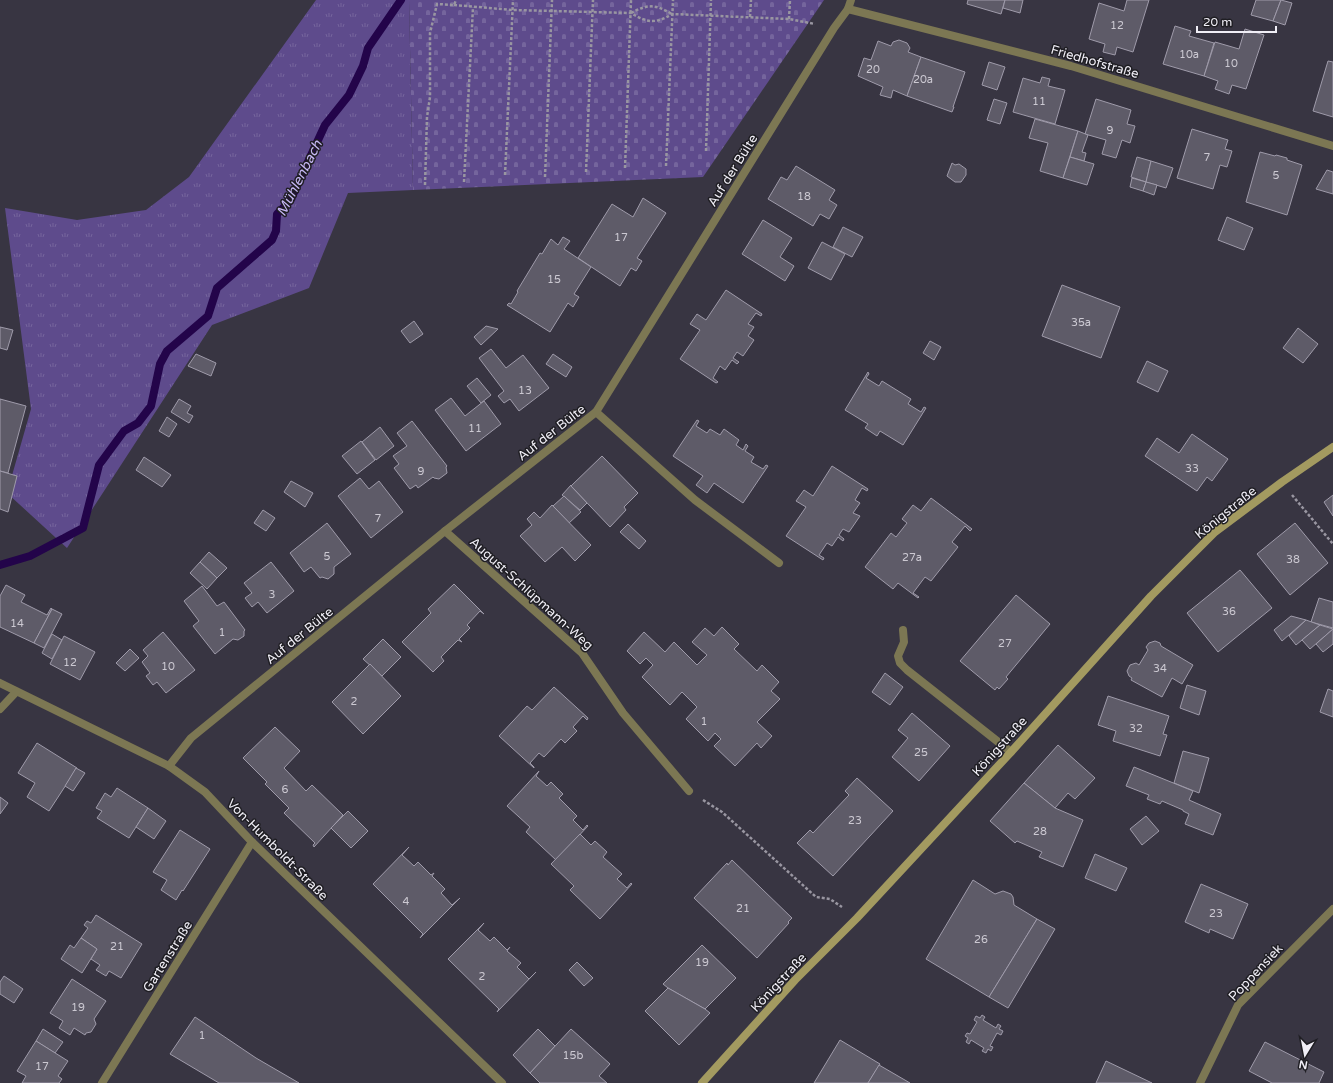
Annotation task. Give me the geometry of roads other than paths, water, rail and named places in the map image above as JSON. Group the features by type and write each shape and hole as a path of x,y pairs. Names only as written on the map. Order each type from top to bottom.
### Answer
{"main road":[{"name":"Königstraße","path":"702,1083 795,980 857,918 1151,596 1215,532 1282,482 1333,447"}],"street":[{"name":"Auf der Bülte","path":"169,766 191,738 445,531 596,412 834,28 848,9 851,0"},
{"name":"Friedhofstraße","path":"848,9 1071,66 1333,146"},
{"path":"596,412 695,500 779,563"},
{"name":"August-Schlüpmann-Weg","path":"445,531 582,653 623,714 689,791"},
{"path":"903,630 904,642 898,656 900,663 1010,752"},
{"name":"Von-Humboldt-Straße","path":"0,683 169,766 205,792 252,842 502,1083"},
{"path":"0,709 16,692"},
{"name":"Gartenstraße","path":"102,1083 252,842"},
{"name":"Poppensiek","path":"1200,1083 1238,1005 1333,909"}],"waterway":[{"name":"Mühlenbach","path":"0,565 30,556 83,528 99,465 124,431 138,423 151,406 160,364 167,351 208,316 217,288 272,240 276,231 277,214 290,201 325,125 349,95 363,66 368,48 401,0"}]}
